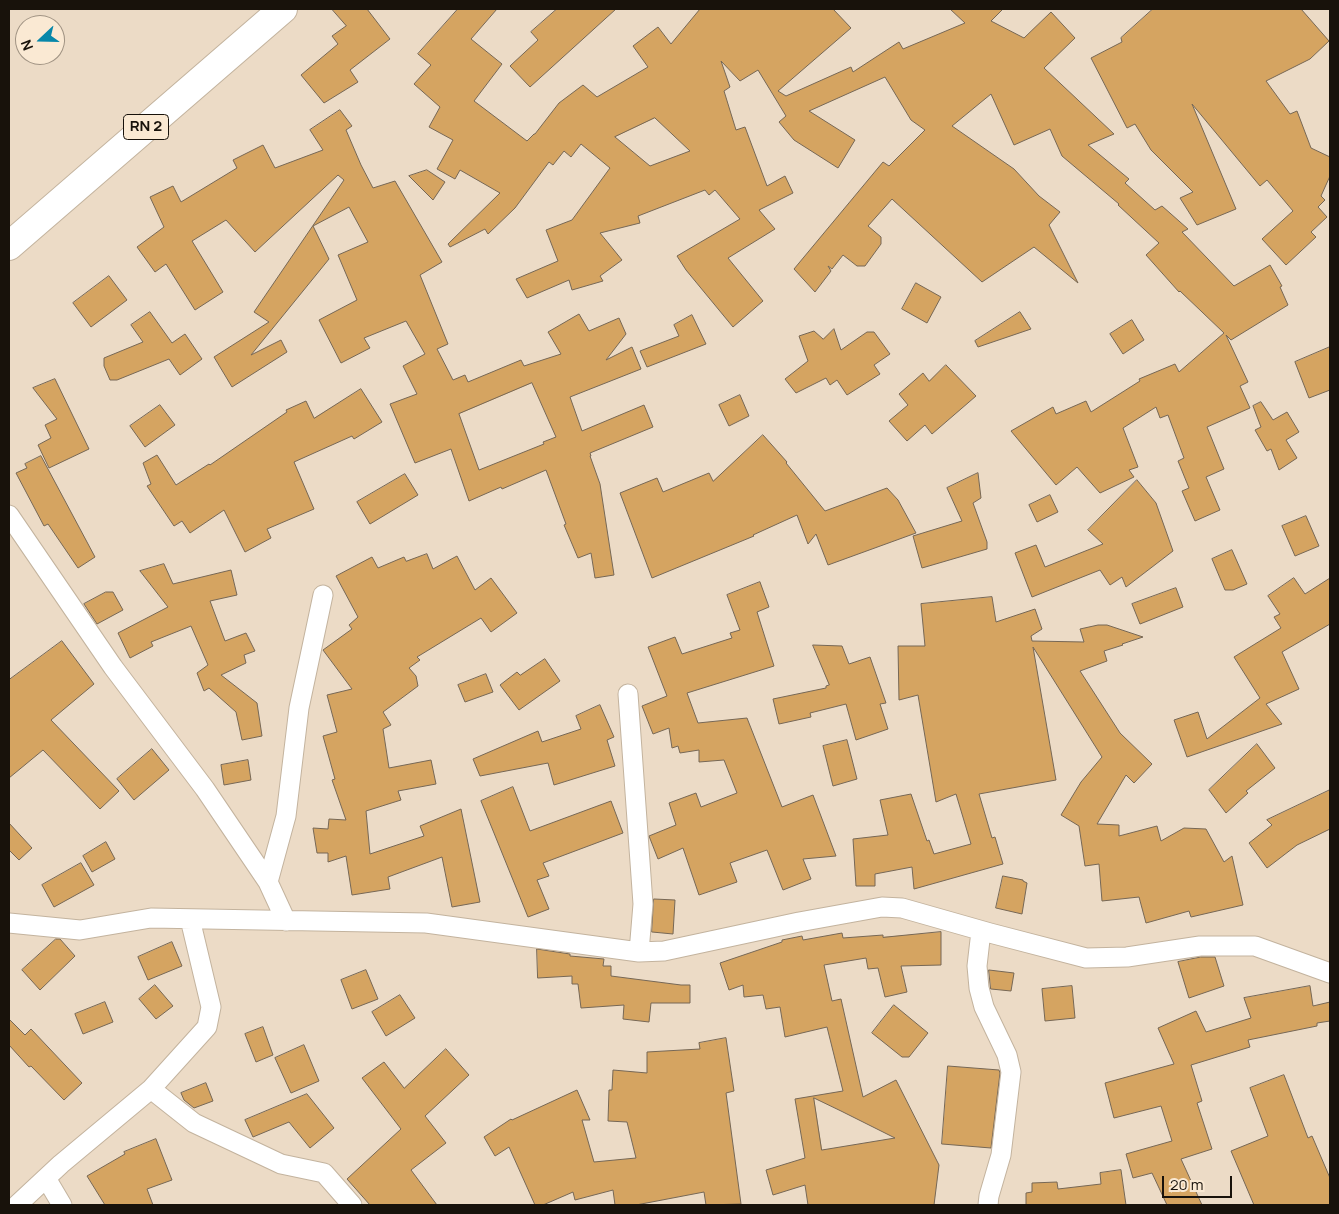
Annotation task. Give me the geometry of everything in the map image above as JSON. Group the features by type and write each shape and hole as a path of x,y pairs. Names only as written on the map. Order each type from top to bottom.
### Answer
{"main road":[{"name":"RN 2","path":"9,246 283,9"}],"street":[{"path":"9,515 113,666 205,789 268,882 286,921"},
{"path":"268,882 286,816 299,708 323,595"},
{"path":"628,694 643,904 639,952"},
{"path":"9,923 80,930 151,918 426,923 639,952 664,951 799,922 882,908 902,908 1086,958 1127,957 1200,946 1255,946 1330,973"},
{"path":"17,1205 151,1089 207,1027 211,1007 190,919"},
{"path":"981,931 978,966 979,988 984,1007 1007,1055 1011,1072 1000,1155 988,1205"},
{"path":"151,1089 194,1123 280,1164 324,1173 352,1205"},
{"path":"46,1178 62,1205"}],"building":[{"path":"332,9 367,9 390,39 350,70 358,82 324,103 301,75 338,44 332,36 346,26"},
{"path":"458,9 497,9 471,39 502,64 474,101 527,141 535,134 559,103 583,85 597,97 648,67 633,46 658,27 671,44 700,9 833,9 851,28 778,91 786,96 851,67 853,72 899,42 903,49 965,23 950,9 1003,9 991,21 1024,38 1051,12 1075,38 1044,68 1114,134 1088,145 1129,179 1125,183 1155,210 1162,206 1188,229 1182,232 1234,286 1270,265 1282,286 1280,287 1288,305 1231,340 1226,335 1248,382 1240,386 1250,408 1207,427 1224,469 1206,477 1220,510 1195,521 1182,491 1189,488 1178,461 1184,458 1168,415 1160,418 1156,407 1123,428 1138,467 1129,470 1134,477 1100,493 1077,467 1056,485 1011,431 1053,407 1056,414 1086,401 1091,412 1140,381 1139,379 1175,364 1179,372 1224,333 1179,292 1146,255 1159,243 1119,204 1062,156 1050,129 1014,145 991,94 952,126 1014,169 1039,196 1060,212 1049,225 1078,283 1034,247 982,282 892,199 868,226 881,237 881,244 865,266 857,266 843,255 832,269 828,266 831,271 815,292 794,269 883,162 889,166 925,130 911,120 885,77 809,111 855,140 838,168 794,140 779,122 786,116 758,70 740,81 721,61 730,87 724,91 736,130 745,127 767,186 785,176 793,193 759,210 775,229 728,258 763,301 733,327 686,270 677,256 740,219 715,190 709,195 705,190 638,216 640,223 600,233 622,260 600,276 603,281 572,290 569,280 527,298 516,279 558,261 546,230 572,220 610,168 581,144 571,157 564,151 553,165 549,162 515,208 488,234 485,229 450,247 448,244 500,193 460,170 455,179 437,169 453,140 429,127 440,107 414,84 431,65 418,54","holes":["655,118 690,151 650,166 615,137"]},
{"path":"557,9 616,9 530,87 510,66 538,40 531,32"},
{"path":"1153,9 1301,9 1329,41 1310,59 1266,81 1290,114 1297,111 1311,148 1330,157 1330,176 1321,196 1325,200 1318,207 1327,217 1311,232 1316,237 1286,265 1262,239 1293,211 1267,180 1260,186 1192,104 1236,209 1197,225 1180,198 1193,192 1151,150 1135,124 1127,128 1091,58 1122,42 1121,38"},
{"path":"340,110 352,126 346,130 373,188 395,181 442,262 420,275 448,344 437,349 453,380 465,375 468,382 521,360 524,366 561,354 548,332 579,314 589,331 619,318 626,334 606,360 632,347 641,369 570,397 582,431 644,405 653,427 590,453 600,484 614,575 595,578 591,553 578,558 564,525 566,524 546,470 469,501 451,449 415,463 390,404 417,394 403,366 425,354 406,321 364,338 370,348 341,363 319,320 357,300 338,255 368,242 349,207 313,226 329,259 251,355 281,340 287,352 232,387 214,357 269,322 254,312 344,180 338,175 255,252 226,220 192,241 223,292 195,310 166,264 155,272 137,247 164,227 150,197 173,186 181,202 237,168 233,160 263,145 275,168 323,150 310,130","holes":["532,383 556,437 543,442 544,444 479,470 459,414"]},
{"path":"427,170 445,182 433,200 409,176"},
{"path":"109,276 127,300 91,327 73,303"},
{"path":"916,283 941,297 927,323 902,309"},
{"path":"150,312 172,343 185,334 202,359 180,375 169,359 117,380 110,380 104,366 104,358 143,342 131,325"},
{"path":"1020,312 1031,329 978,347 975,341"},
{"path":"692,315 706,344 647,367 640,351 679,336 674,325"},
{"path":"1132,320 1144,340 1123,354 1110,334"},
{"path":"834,329 841,350 867,332 874,332 890,354 874,365 880,374 847,395 837,380 830,385 826,378 796,393 785,379 808,361 799,336 814,331 823,339"},
{"path":"1330,347 1330,390 1309,398 1295,362"},
{"path":"946,365 976,396 932,434 925,425 907,441 889,421 908,405 899,394 923,373 929,381"},
{"path":"55,379 89,449 49,468 38,445 51,438 45,425 57,419 33,388"},
{"path":"361,389 382,422 354,439 352,436 294,462 314,509 267,529 271,538 245,552 224,510 190,533 182,521 174,526 147,486 151,484 143,463 157,455 176,485 210,465 287,412 286,410 306,401 314,418"},
{"path":"740,395 749,416 729,426 719,405"},
{"path":"1261,402 1273,420 1287,412 1299,432 1286,440 1297,458 1279,470 1271,449 1267,451 1255,430 1261,427 1253,406"},
{"path":"160,405 175,425 145,447 130,426"},
{"path":"763,435 787,462 825,511 887,488 898,500 916,533 828,565 816,534 808,544 797,515 754,536 652,578 620,493 657,478 663,492 709,473 713,481"},
{"path":"41,456 95,557 78,568 48,524 44,526 16,473 27,468 25,464"},
{"path":"978,473 981,498 973,503 987,542 987,549 922,568 913,536 962,521 947,488"},
{"path":"405,474 418,495 370,524 357,502"},
{"path":"1137,480 1156,503 1173,551 1126,587 1122,577 1110,585 1100,570 1032,597 1015,553 1036,545 1045,567 1103,544 1088,530"},
{"path":"1050,495 1058,512 1037,522 1029,505"},
{"path":"1306,516 1319,546 1295,556 1282,526"},
{"path":"1232,550 1247,584 1233,590 1225,590 1212,559"},
{"path":"427,554 433,569 457,556 475,590 491,578 517,613 491,632 481,618 417,657 420,660 409,668 416,676 418,686 383,712 391,725 383,729 389,768 431,760 436,784 398,791 401,800 366,811 370,854 424,836 420,826 461,809 480,902 452,907 442,857 388,877 390,889 352,895 346,856 328,862 328,853 317,853 313,828 328,829 329,819 346,820 332,780 335,779 323,736 337,732 327,695 352,689 323,650 352,629 349,625 358,617 336,576 372,557 378,568 404,557 406,561"},
{"path":"164,564 173,584 231,570 237,595 210,601 225,641 246,633 255,651 244,655 246,663 221,675 257,703 262,736 242,740 236,712 209,688 204,691 197,673 208,665 191,626 151,642 153,646 130,658 118,633 168,607 140,571"},
{"path":"1294,578 1305,594 1330,578 1330,624 1282,652 1299,689 1266,704 1282,724 1187,757 1174,720 1198,712 1207,739 1260,698 1234,657 1281,628 1274,617 1280,614 1268,596"},
{"path":"760,582 769,607 757,612 774,666 687,693 698,723 747,718 782,807 813,795 836,856 803,859 811,879 783,890 767,850 730,863 737,882 699,895 683,848 658,859 649,836 676,825 669,803 696,793 701,807 737,793 724,760 699,762 699,750 680,753 678,746 672,748 669,728 653,734 642,706 667,696 648,647 675,637 682,654 732,638 730,633 740,630 727,595"},
{"path":"1176,588 1183,607 1140,624 1132,604"},
{"path":"106,592 113,592 123,610 97,624 84,604"},
{"path":"992,597 996,622 1035,609 1042,629 1031,636 1032,641 1084,642 1080,629 1098,625 1107,625 1143,637 1104,651 1107,661 1080,671 1120,733 1152,764 1134,783 1126,775 1097,824 1119,825 1119,836 1157,826 1161,841 1184,828 1206,829 1224,862 1232,856 1243,905 1191,917 1189,911 1146,923 1139,897 1102,901 1099,864 1085,866 1079,826 1061,815 1081,782 1102,757 1033,647 1056,780 979,794 992,838 995,837 1003,864 914,889 912,867 875,874 875,886 856,886 853,839 888,835 880,800 911,794 927,841 929,840 934,854 971,844 956,794 936,802 918,695 899,700 898,646 925,646 921,604"},
{"path":"62,641 94,684 51,720 119,791 100,809 43,750 9,778 9,680"},
{"path":"813,645 842,646 849,664 870,657 886,703 880,704 888,729 856,740 846,704 810,713 811,717 779,724 773,699 826,688 829,685"},
{"path":"545,659 560,681 519,710 500,685 517,672 520,675"},
{"path":"486,674 493,692 465,702 458,685"},
{"path":"600,705 614,737 607,740 615,766 554,785 548,763 480,776 473,759 538,731 542,742 581,729 576,716"},
{"path":"847,740 857,779 833,786 823,746"},
{"path":"1257,744 1275,768 1246,791 1248,793 1226,813 1209,790"},
{"path":"152,749 169,770 134,800 117,779"},
{"path":"248,760 251,780 224,785 221,765"},
{"path":"513,787 530,831 611,801 623,833 543,863 549,876 537,880 549,909 528,917 481,801"},
{"path":"1330,790 1330,829 1297,845 1267,868 1249,843 1272,825 1267,820"},
{"path":"9,823 32,848 19,860 9,850"},
{"path":"106,842 115,859 92,872 83,856"},
{"path":"81,863 94,885 54,907 42,885"},
{"path":"1003,876 1023,880 1027,883 1022,914 996,908"},
{"path":"654,899 675,900 673,934 652,932"},
{"path":"941,932 941,965 901,966 907,992 885,997 878,968 868,969 866,958 824,965 832,1001 841,999 863,1097 896,1080 939,1165 934,1205 808,1205 805,1185 773,1195 766,1170 805,1158 795,1099 843,1091 827,1027 785,1037 780,1007 766,1009 763,995 744,997 743,985 729,990 720,963 782,942 782,940 802,936 803,940 842,933 843,938 883,935 883,937","holes":["814,1098 895,1138 822,1150"]},
{"path":"56,939 60,939 75,956 40,990 22,970"},
{"path":"172,942 182,966 148,980 138,957"},
{"path":"537,949 570,954 570,956 604,959 603,966 611,966 611,976 690,985 690,1003 651,1003 649,1022 623,1019 624,1005 581,1008 578,984 572,984 572,976 538,978"},
{"path":"1201,957 1215,957 1224,986 1189,998 1178,962"},
{"path":"366,970 378,999 352,1009 341,980"},
{"path":"989,970 1014,973 1011,991 991,989"},
{"path":"155,985 173,1006 156,1019 139,999"},
{"path":"1072,986 1075,1018 1045,1021 1042,989"},
{"path":"1310,986 1313,1006 1330,1002 1330,1021 1317,1023 1317,1026 1248,1040 1250,1047 1191,1065 1202,1101 1197,1103 1212,1149 1181,1159 1202,1205 1167,1205 1152,1173 1133,1178 1126,1154 1172,1141 1161,1106 1114,1118 1105,1083 1174,1064 1158,1028 1196,1011 1206,1032 1251,1018 1244,998"},
{"path":"400,995 415,1018 386,1036 372,1012"},
{"path":"105,1002 113,1022 83,1034 75,1014"},
{"path":"894,1005 928,1033 909,1057 902,1057 872,1033"},
{"path":"9,1019 25,1035 31,1029 82,1083 64,1100 9,1045"},
{"path":"263,1027 273,1055 256,1062 245,1034"},
{"path":"726,1038 734,1091 726,1093 741,1204 706,1205 704,1192 636,1205 615,1205 613,1190 575,1200 573,1192 543,1205 535,1205 509,1147 495,1156 484,1137 511,1119 577,1090 590,1120 582,1120 594,1162 636,1158 627,1122 608,1121 609,1090 612,1090 613,1070 647,1073 647,1052 700,1049 699,1043"},
{"path":"304,1045 319,1081 291,1093 275,1058"},
{"path":"446,1049 469,1075 425,1116 446,1143 411,1170 437,1205 370,1205 347,1179 401,1129 362,1078 384,1062 404,1088"},
{"path":"948,1066 999,1070 991,1148 942,1144"},
{"path":"1284,1075 1308,1138 1312,1136 1330,1178 1330,1205 1254,1205 1231,1151 1268,1136 1250,1088"},
{"path":"206,1083 213,1101 194,1108 184,1100 181,1093"},
{"path":"307,1094 334,1128 310,1148 289,1122 253,1137 245,1120"},
{"path":"156,1139 172,1180 147,1189 153,1205 105,1205 87,1176 125,1154 124,1152"},
{"path":"1121,1170 1126,1205 1026,1205 1026,1193 1032,1192 1032,1183 1057,1182 1058,1189 1101,1184 1100,1173"}]}
